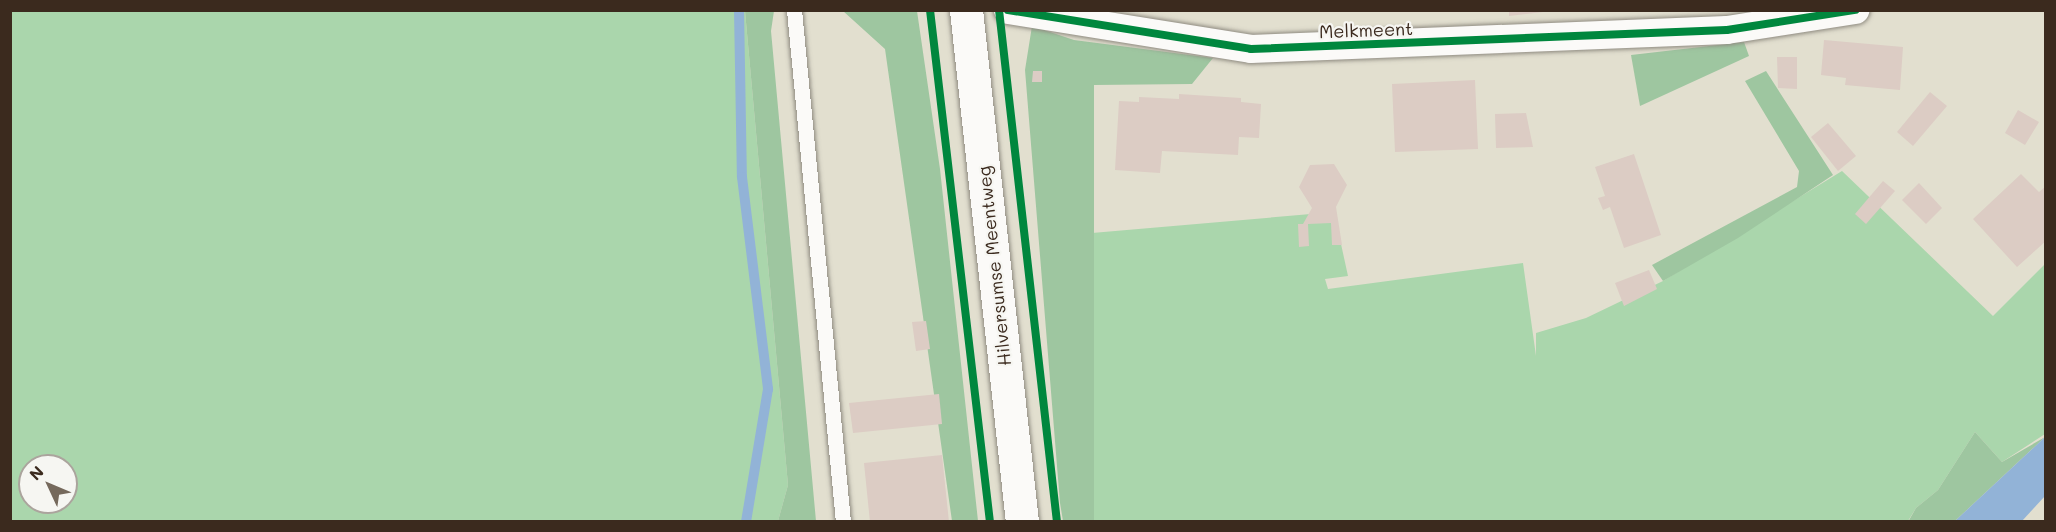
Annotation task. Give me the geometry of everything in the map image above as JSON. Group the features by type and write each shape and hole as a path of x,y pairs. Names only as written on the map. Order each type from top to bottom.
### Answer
{"street":[{"name":"Hilversumse Meentweg","path":"966,10 1022,522"},
{"name":"Melkmeent","path":"1008,10 1251,49 1727,30 1855,10"}],"lane":[{"path":"794,10 843,522"}],"green space":[{"path":"10,11 745,11 788,485 778,521 11,521"},
{"path":"745,11 774,11 771,31 816,521 778,521 788,485"},
{"path":"843,11 917,11 940,169 978,521 952,521 885,49"},
{"path":"1032,26 1074,40 1213,58 1192,84 1094,85 1094,521 1063,521 1060,503 1025,70"},
{"path":"1744,42 1749,56 1640,106 1631,55"},
{"path":"1766,71 1833,175 1738,238 1663,281 1652,265 1797,187 1799,171 1745,81"},
{"path":"1842,171 1993,316 2045,264 2045,434 2002,462 1975,432 1938,490 1916,508 1908,521 1094,521 1092,233 1334,212 1348,276 1325,279 1328,289 1523,263 1536,356 1536,333 1586,318 1663,281"},
{"path":"1975,432 2002,462 2045,437 1955,521 1908,522 1916,508 1938,490"}],"water":[{"path":"2045,437 2045,496 2022,521 1955,521"}],"building":[{"path":"1509,10 1543,10 1543,12 1509,16"},
{"path":"1824,40 1903,47 1900,90 1845,85 1846,78 1821,75"},
{"path":"1777,57 1797,57 1797,89 1778,88"},
{"path":"1033,71 1042,71 1042,82 1032,82"},
{"path":"1475,80 1478,149 1395,152 1392,84"},
{"path":"1930,92 1947,106 1913,146 1897,132"},
{"path":"1179,94 1241,98 1241,102 1261,104 1259,138 1239,137 1238,155 1162,151 1160,173 1115,170 1119,101 1139,102 1139,97 1179,99"},
{"path":"2018,110 2039,122 2025,145 2005,133"},
{"path":"1526,113 1533,147 1496,148 1495,114"},
{"path":"1828,123 1856,156 1838,171 1811,137"},
{"path":"1634,154 1661,235 1624,248 1610,207 1603,210 1598,198 1605,196 1595,167"},
{"path":"1334,164 1347,185 1336,207 1342,245 1332,245 1331,223 1308,224 1309,246 1299,247 1298,224 1303,224 1312,208 1299,187 1310,165"},
{"path":"2021,174 2039,192 2046,186 2046,241 2017,267 1973,219"},
{"path":"1883,181 1895,191 1866,224 1855,214"},
{"path":"1919,183 1942,208 1926,224 1902,200"},
{"path":"1649,270 1657,289 1624,306 1615,283"},
{"path":"926,321 930,349 916,351 912,322"},
{"path":"939,394 942,424 853,433 849,403"},
{"path":"942,455 949,522 870,522 864,463"}],"waterway":[{"path":"739,10 742,177 768,389 746,522"}],"cycle path":[{"path":"930,10 990,522"},
{"path":"999,10 1057,522"},
{"path":"1008,10 1251,49 1727,30 1855,10"}]}
